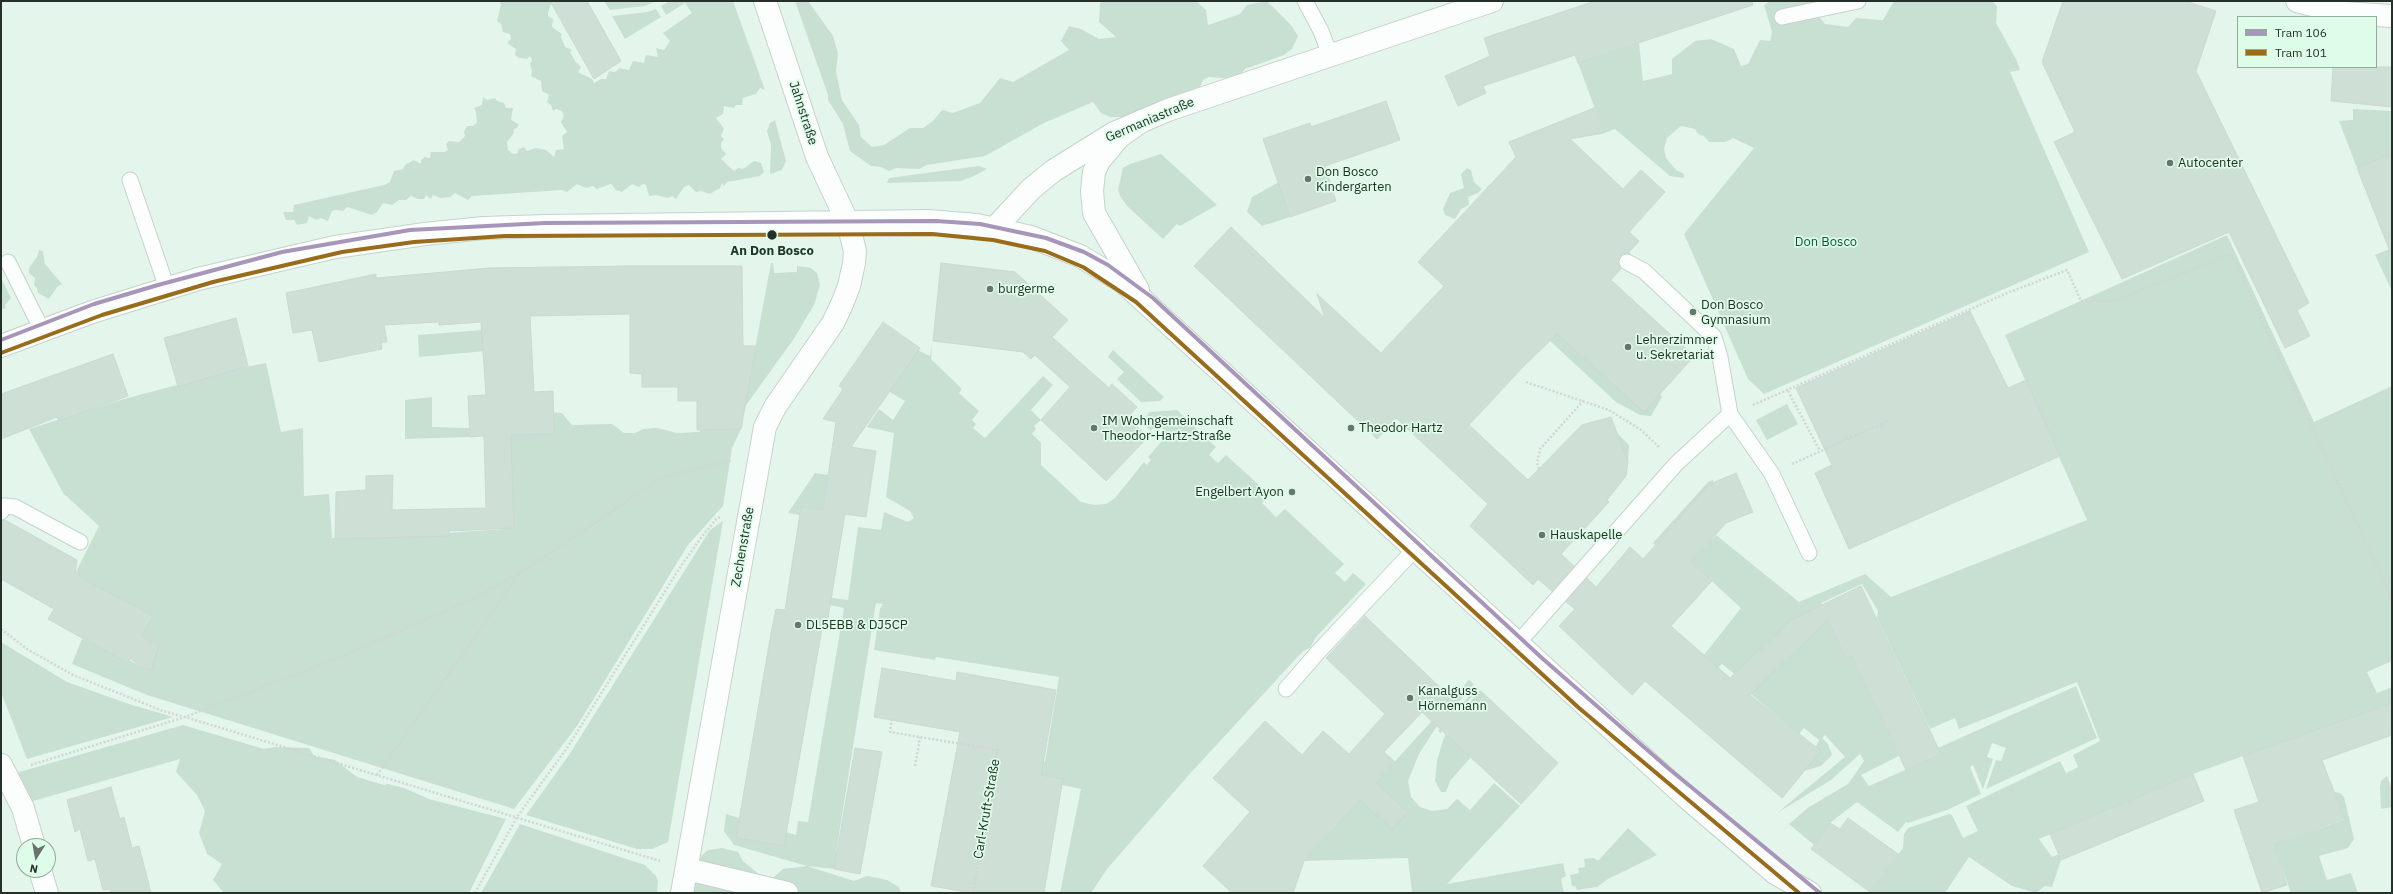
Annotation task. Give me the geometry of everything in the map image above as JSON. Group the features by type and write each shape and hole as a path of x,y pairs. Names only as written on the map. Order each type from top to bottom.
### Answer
{"main road":[{"name":"Jahnstraße","path":"765,1 817,157 848,222"},
{"name":"Germaniastraße","path":"994,228 1031,189 1065,161 1114,133 1142,121 1330,54 1492,1"},
{"path":"2296,1 2344,13 2392,16"},
{"path":"1142,121 1119,137 1099,161 1094,172 1092,191 1094,213 1142,299"},
{"path":"1,346 42,330 167,288 294,256 379,239 484,228 848,222 943,222 994,228 1045,242 1080,256 1123,282 1686,797 1776,873 1810,893"},
{"name":"Zechenstraße","path":"682,893 765,427 768,419 832,323 849,286 854,251 848,222"},
{"path":"3,771 23,808 28,838"},
{"path":"687,869 787,893"},
{"path":"1776,873 1789,893"},
{"path":"42,878 46,893"}],"lane":[{"path":"1305,1 1321,31 1330,54"},
{"path":"1782,17 1858,1"},
{"path":"130,180 167,288"},
{"path":"8,262 42,330"},
{"path":"1627,262 1644,271 1711,333 1718,349 1730,414 1772,474 1809,553"},
{"path":"1517,644 1676,464 1730,414"},
{"path":"1,512 4,506 16,507 80,542"},
{"path":"1286,689 1318,651 1415,549"}],"path":[{"path":"1730,414 1788,391 2008,293 2067,270 2081,301 2115,301 2231,254 2392,598"},
{"path":"1526,382 1584,400 1609,410 1642,430 1676,464"},
{"path":"1788,391 1820,451"},
{"path":"1538,469 1537,463 1540,450 1584,400"},
{"path":"1772,474 1890,420"},
{"path":"3,771 186,717 343,656 483,594 521,571 664,476 759,454"},
{"path":"475,893 517,817 567,748 700,539 717,518 751,505"},
{"path":"377,775 521,571"},
{"path":"1,629 27,650 73,675 163,711 687,869"},
{"name":"Carl-Kruft-Straße","path":"892,719 890,732 997,750 973,893"},
{"path":"915,766 920,737"}],"green space":[{"path":"499,1 556,1 551,4 548,13 548,16 553,19 552,27 562,34 561,37 565,47 572,50 570,52 575,61 581,67 578,72 592,79 594,83 601,79 606,79 609,71 615,72 620,68 629,70 633,61 644,63 646,55 658,57 656,48 664,50 670,41 663,33 692,13 685,3 666,15 661,6 670,1 733,1 765,90 760,88 756,94 743,98 742,105 736,105 734,108 724,106 723,114 716,118 724,129 721,136 724,139 721,143 721,148 726,154 721,159 734,171 738,168 743,169 754,161 761,163 764,172 760,176 727,182 724,186 722,183 720,188 710,194 701,191 696,192 689,185 684,187 676,199 672,196 668,198 656,195 649,196 646,185 643,184 639,187 632,184 622,192 616,190 611,184 597,189 593,186 586,188 577,184 567,192 562,190 472,196 468,200 455,193 450,197 441,198 433,195 431,199 426,195 424,199 418,199 411,196 406,200 399,200 392,205 383,203 377,212 372,215 347,207 343,211 332,211 328,221 321,218 316,220 309,216 307,223 297,225 294,220 286,220 283,212 293,212 294,205 384,185 390,182 394,171 403,169 405,165 414,160 421,164 421,160 425,157 430,158 431,152 444,152 448,150 446,144 449,141 459,142 465,136 464,132 467,126 473,126 477,123 474,108 482,105 483,97 487,100 495,98 497,101 504,103 506,108 513,108 511,120 518,124 518,127 513,130 514,133 507,142 508,150 513,154 518,153 518,150 524,147 527,151 536,148 546,150 554,157 556,150 564,149 562,136 567,132 561,122 564,116 562,111 556,109 553,111 551,105 547,102 549,95 542,91 541,81 531,76 532,71 530,64 532,60 530,56 527,59 519,58 515,55 516,49 507,43 511,39 510,34 503,32 501,24 497,21 501,4"},
{"path":"604,1 656,1 645,6 610,10"},
{"path":"795,1 808,1 833,36 838,54 836,72 842,100 859,125 861,137 872,147 884,145 910,128 923,128 933,121 942,110 953,113 980,103 1000,78 1013,82 1069,50 1061,41 1069,26 1081,29 1099,39 1116,37 1099,22 1100,3 1103,1 1196,1 1206,10 1208,25 1240,14 1247,5 1267,1 1290,24 1298,36 1292,49 1284,55 1245,69 1237,79 1209,77 1203,80 1198,92 1128,117 1110,117 1101,113 1093,102 1044,123 985,156 927,165 919,169 896,168 889,171 881,167 871,166 850,151 843,124 828,100 828,95"},
{"name":"Don Bosco","path":"1770,1 1815,1 1820,18 1825,24 1848,27 1856,18 1883,20 1894,1 1992,1 1997,6 1996,23 2017,61 2020,70 2010,72 2089,252 1764,394 1748,379 1684,234 1754,148 1733,138 1726,142 1709,142 1704,136 1698,134 1695,129 1681,126 1667,138 1664,149 1666,158 1676,170 1684,174 1684,178 1670,176 1615,129 1604,133 1578,63 1639,43 1643,81 1672,74 1672,59 1695,41 1711,39 1734,49 1741,66 1748,64 1760,40 1770,41 1772,32 1764,5"},
{"path":"656,9 661,17 625,39 612,16 648,12"},
{"path":"2353,109 2392,111 2392,154 2357,168 2339,121 2353,120"},
{"path":"775,120 786,161 782,170 770,174 771,145 767,131 770,123"},
{"path":"1161,154 1217,205 1180,226 1177,224 1163,239 1127,206 1118,190 1123,168 1130,164"},
{"path":"979,166 987,169 961,181 887,183 889,178"},
{"path":"1467,168 1471,170 1474,182 1482,189 1478,193 1468,197 1469,205 1461,209 1455,219 1445,215 1443,209 1450,193 1464,188 1461,174"},
{"path":"1279,182 1290,217 1262,226 1247,212 1252,197"},
{"path":"2227,235 2314,422 2392,386 2392,661 2367,672 2377,693 2392,687 2392,703 2193,774 2039,839 2052,857 2059,854 2061,860 2052,887 2045,886 2036,893 2012,886 1969,857 1945,893 1870,892 1903,848 1904,834 1908,828 1949,814 1952,815 1963,838 1978,831 1966,806 2060,761 2066,773 2078,767 2073,755 2100,741 2077,682 1959,729 1955,718 1930,729 1877,618 1878,611 1862,584 1821,603 1846,659 1852,656 1899,756 1861,775 1869,786 1941,754 1938,748 2076,686 2097,738 1986,789 1996,760 2001,761 2006,748 1992,743 1987,757 1993,759 1983,789 1973,765 1970,767 1981,794 1947,810 1908,823 1906,822 1898,832 1857,802 1830,823 1814,845 1789,824 1809,807 1848,784 1864,761 1860,754 1831,780 1777,813 1845,757 1825,735 1822,738 1828,744 1832,755 1821,766 1804,771 1819,740 1804,728 1799,734 1734,680 1737,676 1722,664 1718,668 1704,655 1741,608 1691,562 1716,535 1799,602 1865,574 1891,597 2087,520 2005,335"},
{"path":"2392,248 2392,291 2375,255"},
{"path":"39,250 43,251 45,264 62,284 57,287 49,299 38,293 37,288 34,285 35,278 29,273 29,268 37,257"},
{"path":"771,263 773,263 774,273 797,272 797,266 811,268 817,273 820,285 814,305 793,340 744,408"},
{"path":"1,278 11,298 5,305 6,309 1,309"},
{"path":"1545,323 1660,394 1662,397 1651,416 1640,415 1616,402 1549,340"},
{"path":"484,330 509,349 419,357 418,335"},
{"path":"932,345 931,359 962,389 959,393 979,411 972,420 976,424 973,428 985,438 1043,376 1053,385 1031,410 1041,420 1034,426 1036,429 1032,434 1041,443 1041,465 1081,502 1094,505 1106,504 1115,498 1144,462 1147,465 1151,460 1148,457 1168,434 1157,424 1151,431 1141,422 1150,412 1177,410 1216,447 1209,455 1218,463 1226,455 1270,495 1262,503 1276,517 1285,509 1344,564 1335,573 1345,582 1353,573 1366,584 1316,637 1310,648 1303,651 1187,777 1107,869 1091,893 1060,893 1081,789 1012,774 1014,756 1045,762 1059,677 936,657 935,660 874,650 880,609 883,604 876,603 836,853 842,855 836,869 807,866 734,845 724,831 726,814 796,835 798,821 808,822 844,608 825,604 826,597 848,600 858,527 881,530 884,512 908,522 914,518 910,511 886,497 894,433 867,427 879,409 893,420 905,401 885,389 915,349 930,356"},
{"path":"1113,350 1164,397 1160,401 1141,402 1117,379 1124,372 1108,357"},
{"path":"266,363 281,432 303,428 304,496 329,494 332,538 388,537 504,529 507,526 506,430 546,412 562,413 572,425 612,424 624,433 635,433 643,429 657,428 677,433 699,432 712,418 741,429 732,448 723,506 688,545 577,726 514,809 147,695 72,664 82,639 146,668 159,645 142,636 75,574 99,526 63,493 29,429 124,399 245,367"},
{"path":"432,397 432,427 469,428 470,437 405,439 405,400"},
{"path":"1787,404 1798,424 1767,440 1756,420"},
{"path":"1605,421 1629,445 1628,462"},
{"path":"815,473 828,475 823,510 801,507 800,515 788,513"},
{"path":"1713,480 1713,483 1655,545 1653,543 1708,482"},
{"path":"723,521 668,842 652,849 637,849 526,815 569,755 710,530"},
{"path":"1,642 67,682 129,704 173,717 27,759 1,692"},
{"path":"1469,680 1474,684 1435,729 1419,754 1408,781 1411,797 1420,807 1432,811 1447,809 1457,799 1470,810 1494,783 1520,806 1447,884 1563,863 1566,876 1561,879 1564,893 1412,893 1408,858 1304,861"},
{"path":"1477,687 1479,688 1441,733 1438,731"},
{"path":"1480,690 1485,694 1447,735 1471,757 1450,781 1446,792 1441,792 1435,781 1437,761 1443,740 1448,729"},
{"path":"183,725 264,749 275,747 309,748 314,756 335,760 357,777 384,785 388,784 404,788 429,799 506,819 469,893 224,893 213,880 222,864 207,854 199,833 205,811 197,795 176,772 180,759 26,803 9,775"},
{"path":"2387,776 2392,789 2392,807 2381,809 2381,781"},
{"path":"2334,792 2340,793 2344,797 2354,839 2348,848 2319,856 2327,880 2351,873 2358,893 2291,893 2274,845 2344,819"},
{"path":"520,824 645,865 656,876 658,881 657,893 481,893"},
{"path":"1628,828 1657,855 1608,879 1597,887 1577,890 1575,886 1572,886 1570,875 1579,873 1578,868 1585,867 1584,859 1594,858 1598,861"},
{"path":"722,848 738,852 743,861 768,882 783,869 807,866 854,881 867,876 887,880 899,887 901,893 693,893 692,879 697,871 700,857 708,850"}],"building":[{"path":"550,1 587,1 621,61 594,79"},
{"path":"1595,1 1752,1 1753,5 1578,63 1575,55 1483,86 1486,93 1458,106 1445,76 1490,56 1484,38"},
{"path":"2063,1 2185,1 2216,11 2196,71 2309,303 2297,310 2310,336 2285,348 2229,232 2122,279 2054,142 2075,132 2042,62"},
{"path":"2392,67 2392,107 2331,101 2333,68"},
{"path":"1386,101 1400,140 1325,166 1336,201 1290,217 1263,139 1310,123 1311,127"},
{"path":"1594,108 1604,133 1570,139 1623,189 1641,170 1665,192 1629,232 1639,241 1629,252 1630,254 1623,254 1619,257 1618,263 1621,269 1611,280 1694,356 1644,412 1557,334 1522,368 1469,425 1528,480 1582,425 1611,417 1628,462 1626,476 1607,500 1609,502 1561,554 1574,566 1552,591 1538,579 1533,585 1470,526 1488,504 1396,418 1377,439 1194,266 1231,227 1325,318 1317,294 1381,353 1444,286 1418,262 1516,157 1509,142"},
{"path":"2392,154 2392,253 2391,254 2357,168"},
{"path":"941,263 1015,272 1068,320 1052,337 1109,388 1112,384 1137,407 1127,418 1148,437 1106,481 1041,420 1070,387 1035,355 1031,359 1023,352 933,341"},
{"path":"742,266 743,346 756,346 741,429 697,430 697,401 678,401 678,387 642,387 642,374 630,373 630,314 530,316 534,392 553,391 554,434 511,435 514,528 449,531 450,536 335,539 336,492 366,490 366,476 393,475 392,510 486,508 484,436 470,437 468,396 486,395 481,322 439,325 439,322 384,325 387,342 381,342 382,349 319,362 312,330 293,333 286,293 376,274 376,278 489,268"},
{"path":"1970,311 2008,388 2026,380 2060,456 1849,549 1815,473 1832,465 1796,388"},
{"path":"236,318 248,366 178,387 164,338"},
{"path":"883,322 920,348 851,447 876,451 866,517 845,514 828,618 824,617 784,846 736,838 771,633 776,609 785,610 801,507 823,510 836,422 823,419 843,389 839,386"},
{"path":"113,354 128,396 59,421 57,417 1,439 1,394"},
{"path":"1736,473 1753,512 1726,523 1691,562 1712,581 1671,626 1730,678 1791,620 1861,586 1941,754 1906,770 1852,656 1846,659 1828,620 1750,695 1821,751 1782,798 1645,681 1632,695 1559,626 1575,609 1566,602 1587,578 1596,587 1630,547 1643,559 1710,484"},
{"path":"5,520 77,560 75,574 153,616 142,636 159,645 151,671 130,659 127,663 48,619 54,609 1,579 1,521"},
{"path":"1365,616 1467,713 1484,694 1558,763 1521,804 1422,712 1384,752 1395,762 1376,783 1408,812 1392,829 1360,800 1304,861 1293,893 1232,893 1203,866 1250,812 1213,778 1265,721 1302,755 1323,731 1349,754 1385,714 1326,658"},
{"path":"882,668 956,681 957,672 1056,690 1041,775 1063,779 1044,893 972,893 931,886 960,732 874,717"},
{"path":"2392,703 2392,735 2322,760 2344,818 2274,845 2287,885 2262,893 2234,810 2259,802 2243,756"},
{"path":"855,748 882,752 860,874 834,869"},
{"path":"2193,774 2204,801 2061,860 2050,834"},
{"path":"111,787 120,819 124,817 132,848 139,846 151,893 111,893 110,889 103,890 95,859 88,861 80,829 75,832 67,800"},
{"path":"1848,818 1898,854 1870,892 1811,849 1830,823 1840,829"}],"tram line":[{"name":"106","path":"1,340 94,304 158,285 282,252 410,230 545,223 936,221 980,224 1046,238 1084,252 1108,265 1153,298 1543,659 1668,768 1820,893"},
{"name":"101","path":"1,353 102,315 213,282 342,252 414,242 505,236 932,234 993,240 1045,251 1083,267 1136,302 1579,708 1799,893"}],"place":[{"name":"Autocenter","path":"2170,163"},
{"name":"Don Bosco Kindergarten","path":"1308,179"},
{"name":"An Don Bosco","path":"772,235"},
{"name":"burgerme","path":"990,289"},
{"name":"Don Bosco Gymnasium","path":"1693,312"},
{"name":"Lehrerzimmer u. Sekretariat","path":"1628,347"},
{"name":"IM Wohngemeinschaft Theodor-Hartz-Straße","path":"1094,428"},
{"name":"Theodor Hartz","path":"1351,428"},
{"name":"Engelbert Ayon","path":"1292,492"},
{"name":"Hauskapelle","path":"1542,535"},
{"name":"DL5EBB & DJ5CP","path":"798,625"},
{"name":"Kanalguss Hörnemann","path":"1410,698"}]}
